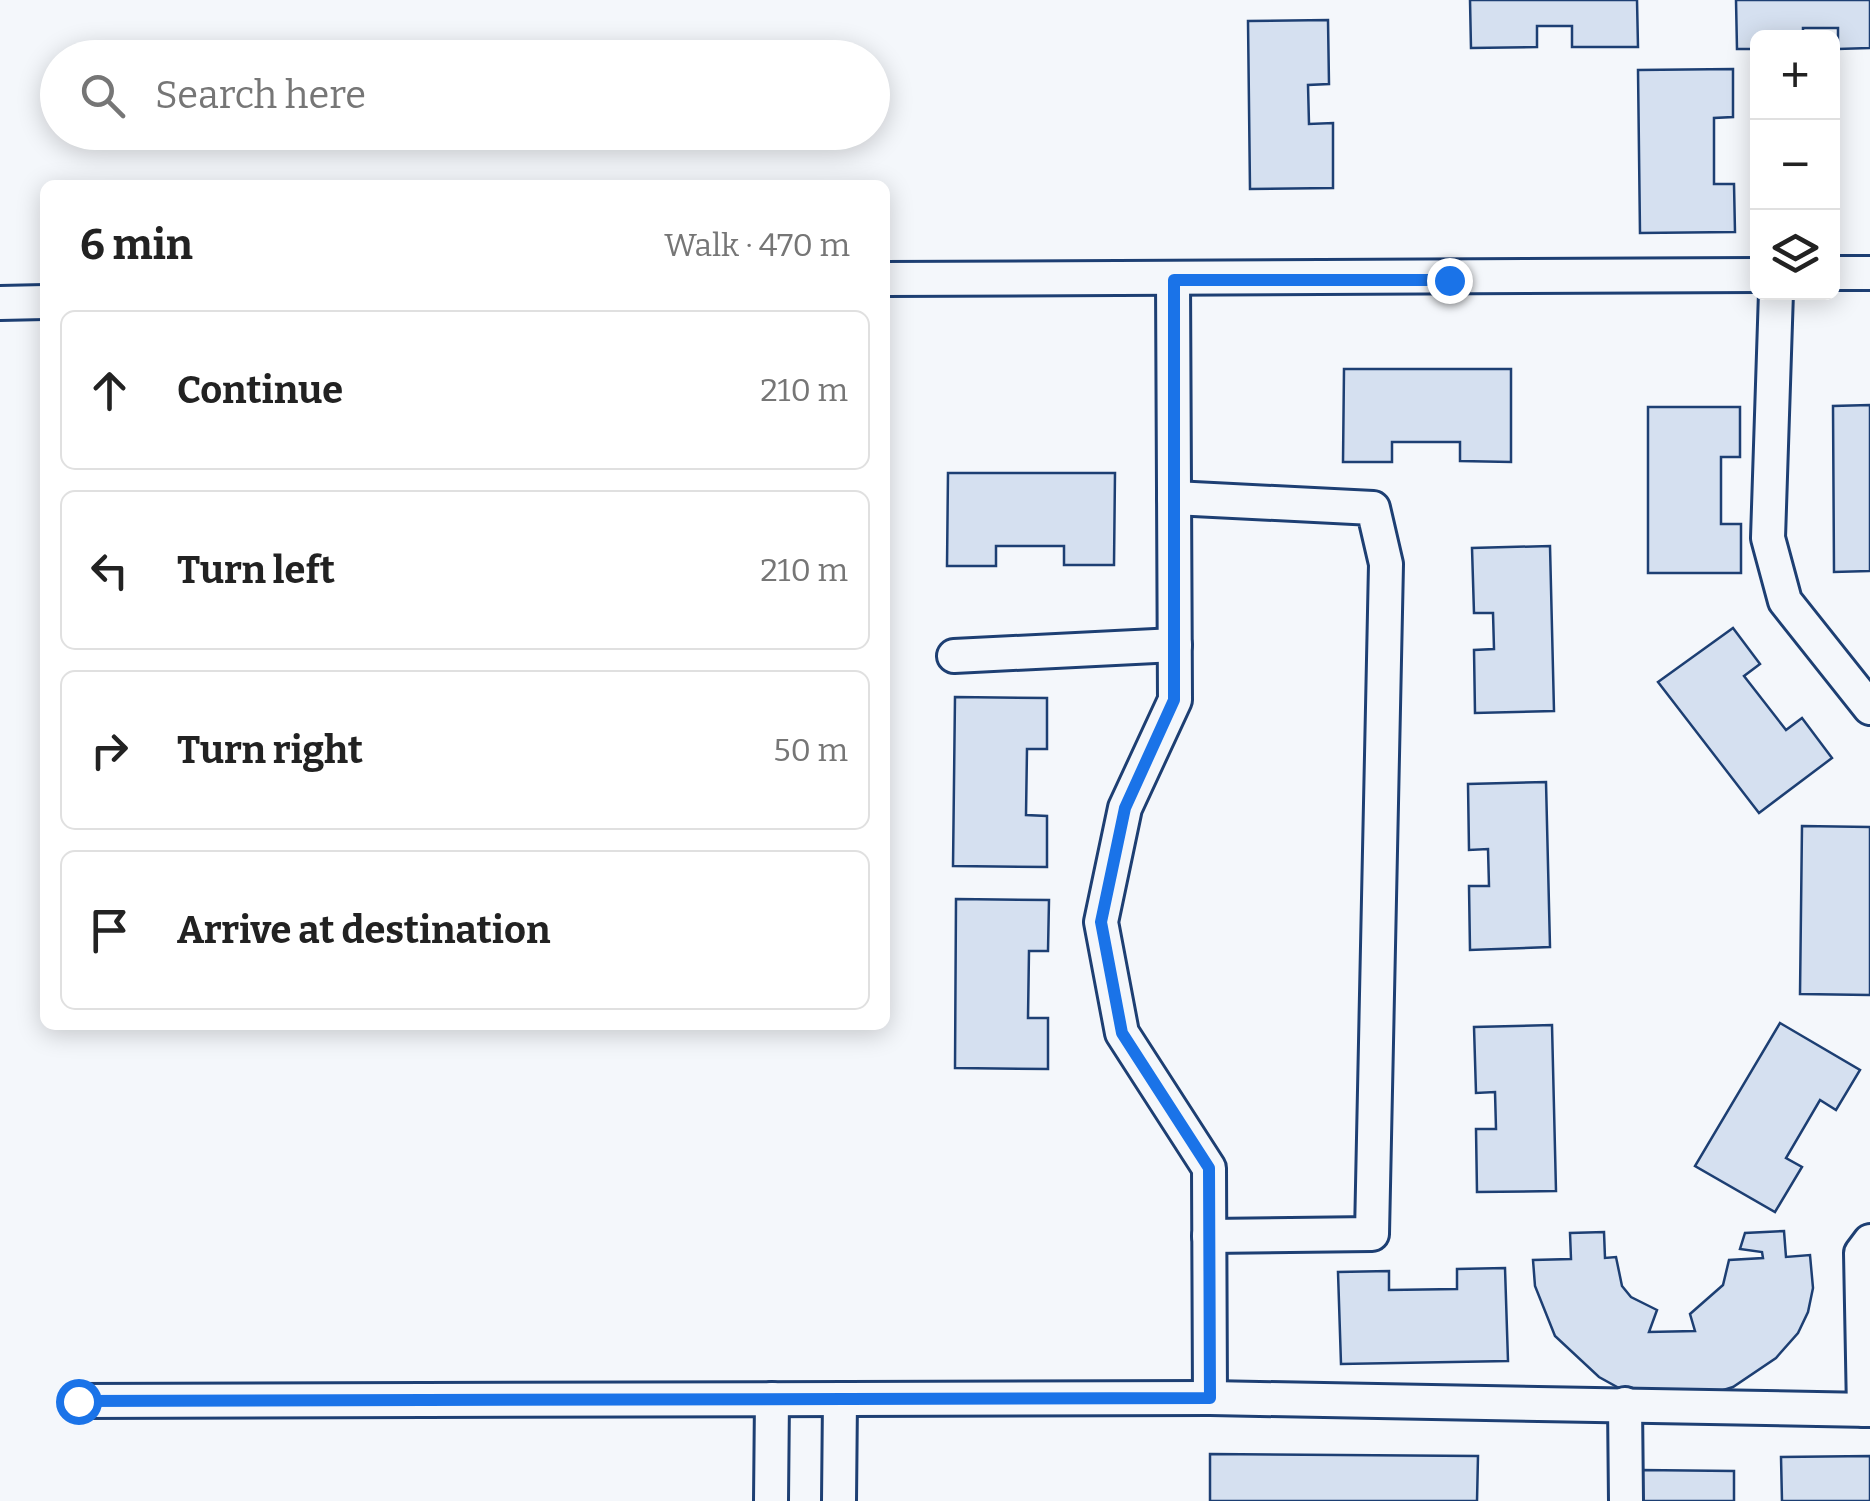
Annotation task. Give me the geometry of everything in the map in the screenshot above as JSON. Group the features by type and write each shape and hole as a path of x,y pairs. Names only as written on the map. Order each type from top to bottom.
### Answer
{"street":[{"path":"1840,273 1870,273"},
{"path":"890,280 1750,275"},
{"path":"1174,280 1174,700 1125,808 1101,922 1122,1033 1209,1168 1210,1398"},
{"path":"1776,300 1768,538 1785,601 1870,708"},
{"path":"0,303 40,302"},
{"path":"1174,498 1373,508 1386,564 1372,1234 1209,1236"},
{"path":"954,656 1175,646"},
{"path":"78,1401 1210,1398 1867,1410 1861,1253 1870,1240"},
{"path":"771,1501 772,1399"},
{"path":"839,1501 840,1399"},
{"path":"1625,1404 1626,1501"}],"building":[{"path":"1470,0 1637,0 1638,47 1572,47 1572,26 1537,26 1537,47 1471,48"},
{"path":"1736,0 1870,0 1870,48 1840,49 1838,28 1803,28 1750,30 1750,49 1737,49"},
{"path":"1328,20 1329,84 1308,85 1309,124 1333,123 1333,188 1250,189 1248,21"},
{"path":"1733,69 1733,117 1714,118 1714,184 1734,184 1735,232 1640,233 1638,70"},
{"path":"1344,369 1511,369 1511,462 1460,461 1460,442 1392,442 1392,462 1343,462"},
{"path":"1870,405 1870,571 1834,572 1833,406"},
{"path":"1648,407 1740,407 1740,457 1721,457 1721,524 1741,524 1741,573 1648,573"},
{"path":"948,473 1115,473 1114,565 1064,565 1064,546 996,546 996,566 947,566"},
{"path":"1550,546 1554,711 1475,713 1474,650 1494,649 1493,613 1474,613 1472,548"},
{"path":"1733,628 1760,664 1744,676 1786,730 1802,718 1832,758 1759,813 1658,682"},
{"path":"955,697 1047,698 1047,749 1027,749 1026,815 1047,816 1047,867 953,866"},
{"path":"1546,782 1550,947 1470,950 1469,886 1489,886 1488,849 1469,850 1468,784"},
{"path":"1802,826 1870,827 1870,995 1800,994"},
{"path":"956,899 1049,900 1048,951 1029,951 1028,1018 1048,1018 1048,1069 955,1068"},
{"path":"1780,1023 1860,1070 1836,1110 1820,1100 1786,1158 1802,1167 1775,1212 1695,1166"},
{"path":"1552,1025 1556,1191 1477,1192 1476,1129 1496,1129 1495,1092 1476,1093 1474,1027"},
{"path":"1784,1231 1786,1257 1810,1255 1813,1288 1808,1312 1798,1333 1776,1358 1733,1387 1714,1393 1628,1393 1599,1377 1555,1336 1535,1286 1533,1260 1571,1259 1570,1233 1604,1232 1605,1258 1616,1257 1622,1286 1631,1297 1657,1310 1649,1332 1695,1331 1690,1314 1723,1285 1729,1260 1763,1258 1762,1252 1740,1249 1745,1233"},
{"path":"1505,1268 1508,1361 1341,1364 1338,1272 1389,1271 1389,1290 1457,1289 1457,1269"},
{"path":"1210,1454 1478,1456 1477,1501 1210,1501"},
{"path":"1870,1456 1870,1501 1782,1501 1781,1457"},
{"path":"1640,1470 1734,1471 1734,1501 1640,1501"}],"route":[{"path":"78,1401 1210,1398 1209,1168 1122,1033 1101,922 1125,808 1174,700 1174,280 1449,280"}]}
